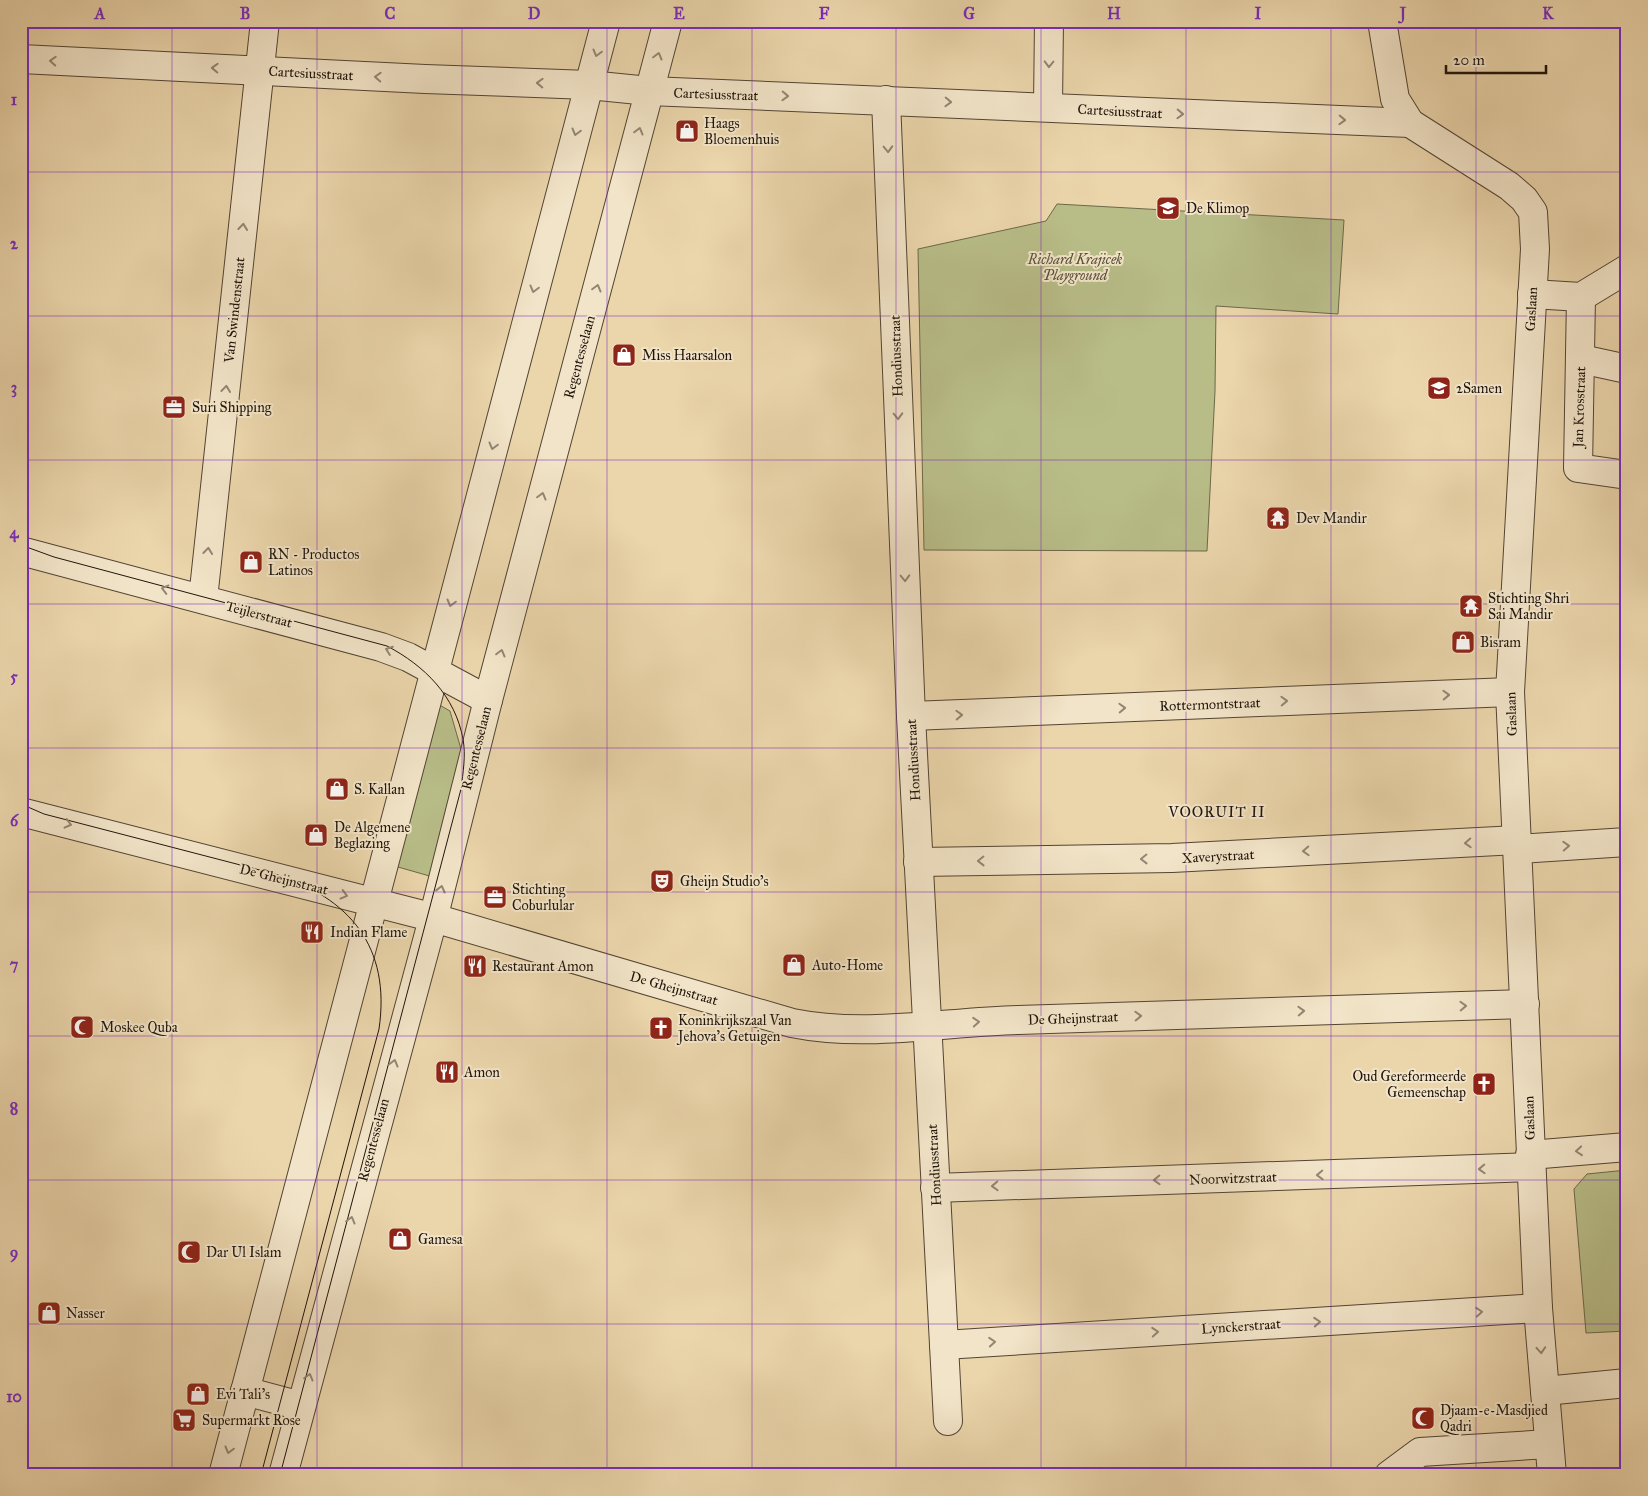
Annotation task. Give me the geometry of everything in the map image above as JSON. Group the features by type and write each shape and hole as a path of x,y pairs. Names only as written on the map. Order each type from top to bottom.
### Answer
{"street":[{"name":"Van Swindenstraat","path":"203,599 265,21"},
{"path":"223,1475 433,670 606,21"},
{"name":"Regentesselaan","path":"283,1475 300,1406 434,918 488,700 668,21"},
{"path":"1048,106 1049,21"},
{"name":"Gaslaan","path":"1382,21 1395,99 1410,123 1509,186 1524,199 1533,212 1535,249 1510,692 1538,1308 1552,1475"},
{"name":"Cartesiusstraat","path":"21,59 425,80 589,85 649,91 1048,106 1138,112 1410,123"},
{"name":"Hondiusstraat","path":"886,100 910,716 948,1421"},
{"path":"1532,294 1582,297 1627,269"},
{"name":"Jan Krosstraat","path":"1582,297 1578,468 1627,475"},
{"path":"1580,359 1627,369"},
{"name":"Teijlerstraat","path":"21,551 381,647 433,670 488,700"},
{"name":"Rottermontstraat","path":"910,716 1510,692"},
{"name":"De Gheijnstraat","path":"21,812 434,918 792,1022 823,1029 848,1030 1002,1020 1524,1004"},
{"name":"Xaverystraat","path":"918,862 1172,858 1517,844 1627,842"},
{"name":"Noorwitzstraat","path":"935,1188 1531,1161 1627,1147"},
{"name":"Lynckerstraat","path":"944,1345 1538,1308"},
{"path":"1545,1391 1627,1383"},
{"path":"245,1391 300,1406"},
{"path":"1389,1475 1420,1452 1549,1444"}],"green space":[{"name":"Richard Krajicek Playground","path":"1057,204 1344,220 1338,314 1216,306 1215,391 1207,551 924,550 918,249 1046,221"},
{"path":"436,703 450,711 461,749 458,787 433,877 391,865"},
{"path":"1627,1170 1627,1331 1586,1333 1574,1189 1587,1174"}],"tram line":[{"path":"21,545 54,557 387,646 426,673 445,696 459,723 464,751 461,789 280,1475"},
{"path":"21,804 44,814 275,874 301,884 325,897 344,912 360,930 371,950 378,974 381,1000 379,1029 261,1475"}],"place":[{"name":"Haags Bloemenhuis","path":"687,131"},
{"name":"De Klimop","path":"1168,208"},
{"name":"Miss Haarsalon","path":"624,355"},
{"name":"2Samen","path":"1439,388"},
{"name":"Suri Shipping","path":"174,407"},
{"name":"Dev Mandir","path":"1278,518"},
{"name":"RN - Productos Latinos","path":"251,562"},
{"name":"Stichting Shri Sai Mandir","path":"1471,606"},
{"name":"Bisram","path":"1463,642"},
{"name":"S. Kallan","path":"337,789"},
{"name":"De Algemene Beglazing","path":"316,835"},
{"name":"Gheijn Studio's","path":"662,881"},
{"name":"Stichting Coburlular","path":"495,897"},
{"name":"Indian Flame","path":"312,932"},
{"name":"Auto-Home","path":"794,965"},
{"name":"Restaurant Amon","path":"475,966"},
{"name":"Moskee Quba","path":"82,1027"},
{"name":"Koninkrijkszaal Van Jehova's Getuigen","path":"661,1028"},
{"name":"Amon","path":"447,1072"},
{"name":"Oud Gereformeerde Gemeenschap","path":"1484,1084"},
{"name":"Gamesa","path":"400,1239"},
{"name":"Dar Ul Islam","path":"189,1252"},
{"name":"Nasser","path":"49,1313"},
{"name":"Evi Tali's","path":"198,1394"},
{"name":"Djaam-e-Masdjied Qadri","path":"1423,1418"},
{"name":"Supermarkt Rose","path":"184,1420"}],"district":[{"name":"VOORUIT II","path":"1217,812"}]}
